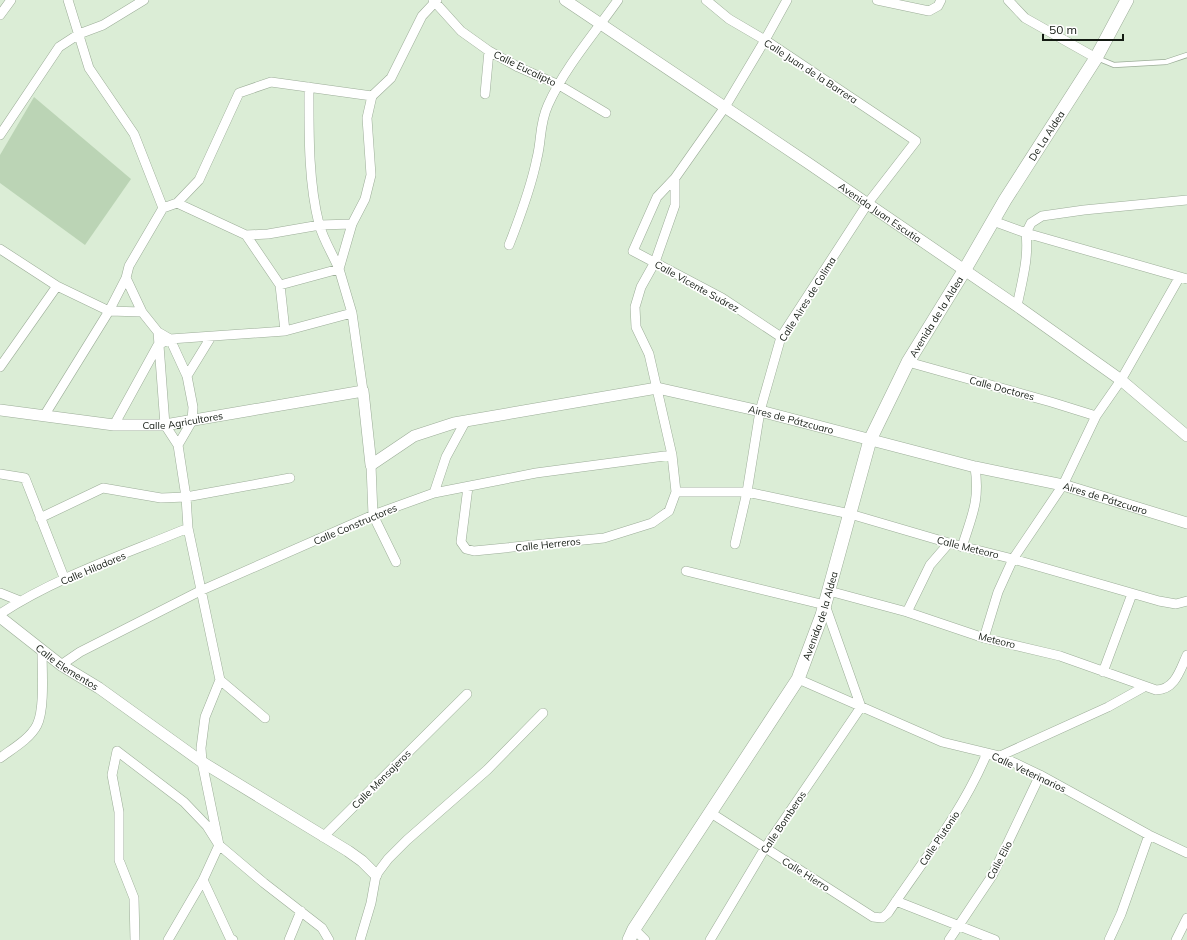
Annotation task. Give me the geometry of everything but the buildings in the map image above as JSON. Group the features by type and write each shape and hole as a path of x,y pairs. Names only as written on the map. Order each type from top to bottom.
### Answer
{"main road":[{"name":"De La Aldea","path":"964,271 993,221 1096,58 1127,0"},
{"name":"Avenida de la Aldea","path":"632,935 798,679 825,605 870,440 908,362 964,271"}],"street":[{"path":"0,15 11,0"},
{"path":"68,0 90,68 134,134 163,208"},
{"path":"0,135 59,47 79,34 103,25 144,0"},
{"path":"339,269 352,224 364,199 371,174 367,118 372,96 391,78 422,16 435,0"},
{"name":"Calle Eucalipto","path":"435,0 461,31 489,50 518,67 559,85 606,113"},
{"name":"Avenida Juan Escutia","path":"565,0 868,203 1016,306 1121,380 1187,436"},
{"path":"509,246 528,196 538,156 540,127 548,105 559,85 618,0"},
{"name":"Calle Juan de la Barrera","path":"706,0 729,19 765,40 916,141"},
{"path":"676,492 672,455 649,354 636,327 635,307 641,287 655,262 675,206 675,178 725,107 787,0"},
{"path":"877,0 929,11 938,6 942,0"},
{"path":"1008,0 1025,18 1096,58"},
{"path":"485,94 489,50"},
{"path":"44,416 110,310 126,278 129,266 163,208 177,203 199,180 239,93 271,82 372,96"},
{"path":"309,87 308,135 312,183 320,225 339,269 352,313 363,391 373,515 396,562"},
{"name":"Calle Aires de Colima","path":"735,544 747,492 760,411 781,337 868,203 916,141"},
{"name":"Calle Vicente Suárez","path":"675,178 658,197 633,251 722,298 781,337"},
{"path":"1016,306 1026,267 1028,248 1026,233 1031,223 1042,216 1187,200"},
{"path":"177,203 246,235 268,234 320,225 352,224"},
{"path":"984,638 998,592 1013,559 1063,485 1096,416 1121,380 1183,279 1026,233 993,221"},
{"path":"246,235 280,285 285,331"},
{"path":"1,251 57,286 110,310 142,312"},
{"path":"280,285 339,269"},
{"path":"126,278 142,312 158,332 170,339 187,376 193,407 192,421 178,445"},
{"path":"0,367 57,286"},
{"path":"114,425 158,344 170,339 285,331 352,313"},
{"path":"158,332 165,425 178,445 186,496 188,528 200,591 220,680 205,718 201,748 202,762 219,845 203,880 168,940"},
{"path":"187,376 211,337"},
{"name":"Calle Doctores","path":"908,362 1096,416"},
{"name":"Aires de Pátzcuaro","path":"370,465 414,436 454,423 657,388 760,411 976,467 1063,485 1187,523"},
{"name":"Calle Agricultores","path":"0,410 114,425 165,425 363,391"},
{"path":"434,493 446,457 465,422"},
{"name":"Calle Constructores","path":"61,665 80,652 200,591 373,515 434,493 536,473 672,455"},
{"path":"962,546 977,501 978,487 976,467"},
{"path":"0,474 25,478 65,580"},
{"path":"40,518 103,488 161,498 186,496 290,478"},
{"name":"Calle Herreros","path":"468,487 461,542 466,549 474,551 604,538 652,523 669,511 676,492"},
{"name":"Calle Meteoro","path":"676,492 747,492 850,514 1132,594 1176,604 1187,601"},
{"name":"Calle Hiladores","path":"0,615 20,601 65,580 188,528"},
{"path":"908,612 930,565 949,543"},
{"path":"686,571 825,605 861,707"},
{"name":"Meteoro","path":"829,591 908,612 984,638 1060,656 1144,686 1165,690 1172,684 1187,655"},
{"path":"0,593 20,601"},
{"path":"1103,672 1132,594"},
{"name":"Calle Elementos","path":"0,615 42,651 61,665 137,715 202,762 353,854 376,875"},
{"path":"0,758 28,736 37,725 42,709 42,651"},
{"name":"Calle Veterinarios","path":"798,679 942,742 1000,756 1040,775 1187,853"},
{"path":"220,680 265,718"},
{"path":"1000,756 1108,707 1144,686"},
{"name":"Calle Mensajeros","path":"323,837 439,720 467,694"},
{"name":"Calle Bomberos","path":"710,940 765,848 861,707"},
{"path":"360,940 371,903 376,875 388,859 406,840 487,770 543,713"},
{"path":"135,940 134,898 118,860 119,812 112,775 117,751 184,802 207,826 219,845 264,883 322,928 329,940"},
{"name":"Calle Plutonio","path":"882,918 888,913 963,803 976,781 987,753"},
{"name":"Calle Elio","path":"949,940 992,876 1040,775"},
{"name":"Calle Hierro","path":"711,813 873,917 882,918"},
{"path":"1109,940 1121,914 1149,834"},
{"path":"203,880 217,913 230,938 233,940"},
{"path":"896,901 995,940"},
{"path":"289,940 301,911"},
{"path":"1176,940 1187,918"},
{"path":"632,935 645,940"}],"lane":[{"path":"1096,58 1114,65 1166,62 1187,55"}],"green space":[{"path":"34,97 131,179 85,245 0,183 0,155"}]}
